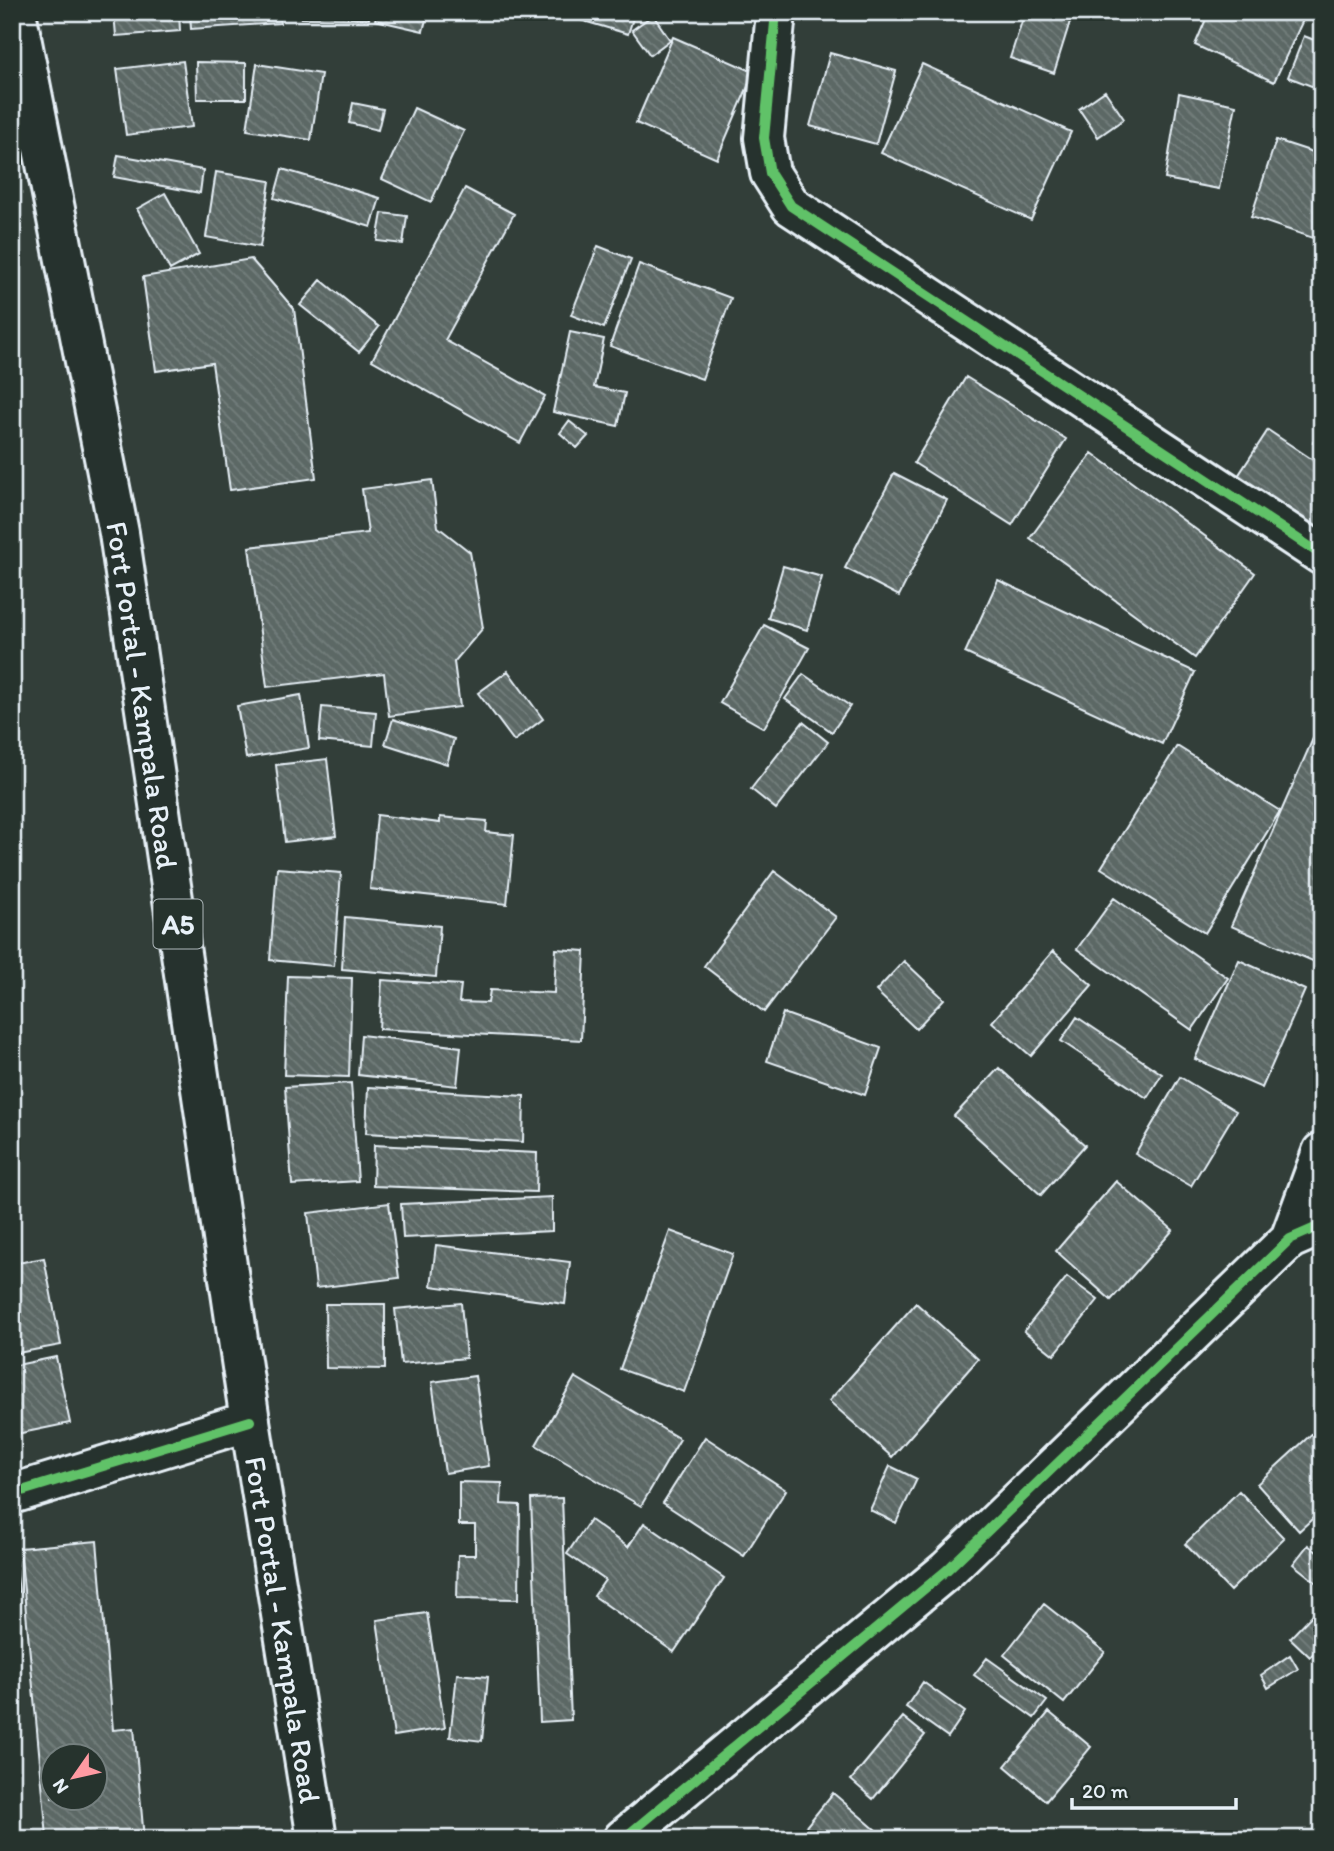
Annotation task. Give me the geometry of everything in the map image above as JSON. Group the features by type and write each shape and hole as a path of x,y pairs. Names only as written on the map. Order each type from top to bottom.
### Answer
{"street":[{"name":"Fort Portal - Kampala Road","path":"16,12 119,533 250,1421 317,1839"},
{"path":"776,12 764,138 770,173 790,206 1322,555"},
{"path":"623,1839 947,1570 1306,1232 1322,1152"},
{"path":"12,1494 250,1421"}],"building":[{"path":"114,12 179,12 180,31 116,36"},
{"path":"190,12 279,12 280,23 191,29"},
{"path":"301,12 369,12 369,19 301,18"},
{"path":"377,12 428,12 423,31 375,20"},
{"path":"579,12 635,12 628,34 577,19"},
{"path":"1025,12 1073,12 1054,73 1010,58"},
{"path":"1209,12 1292,12 1304,18 1274,82 1195,45"},
{"path":"653,15 670,40 650,55 632,30"},
{"path":"1304,36 1322,43 1322,90 1288,77"},
{"path":"673,37 754,72 717,159 636,123"},
{"path":"830,53 896,71 876,144 810,126"},
{"path":"183,61 192,127 126,135 117,69"},
{"path":"196,62 246,63 246,99 197,99"},
{"path":"257,64 321,74 311,140 247,130"},
{"path":"922,64 1071,132 1031,220 881,153"},
{"path":"1105,91 1124,119 1098,137 1079,109"},
{"path":"1179,93 1236,105 1219,189 1165,179"},
{"path":"353,103 383,109 378,130 349,123"},
{"path":"414,108 464,131 431,202 382,179"},
{"path":"1276,140 1322,155 1322,241 1251,217"},
{"path":"118,155 203,170 200,193 114,177"},
{"path":"282,169 380,198 371,227 274,198"},
{"path":"216,172 270,181 260,247 206,237"},
{"path":"465,188 514,214 445,340 545,396 520,443 372,360"},
{"path":"165,193 199,254 170,270 137,209"},
{"path":"382,213 407,216 403,244 377,241"},
{"path":"598,246 631,259 604,328 571,315"},
{"path":"251,259 294,309 316,478 230,490 212,363 156,371 143,277"},
{"path":"639,264 731,298 702,379 610,346"},
{"path":"321,280 379,327 359,352 300,305"},
{"path":"570,332 604,339 594,387 625,393 618,426 553,412"},
{"path":"966,377 1066,439 1012,525 914,463"},
{"path":"569,421 588,436 577,448 560,433"},
{"path":"1268,430 1322,466 1322,521 1317,528 1238,476"},
{"path":"1322,430 1322,449 1313,442"},
{"path":"1092,453 1255,573 1195,658 1030,538"},
{"path":"894,473 947,500 899,596 845,568"},
{"path":"432,480 438,527 470,552 483,628 454,662 460,707 389,716 384,673 267,687 249,547 368,533 362,489"},
{"path":"783,566 822,577 807,630 768,618"},
{"path":"998,580 1195,672 1162,744 965,653"},
{"path":"764,625 809,648 764,728 720,703"},
{"path":"508,671 543,719 514,741 478,693"},
{"path":"803,674 850,706 832,732 785,699"},
{"path":"301,695 309,748 246,758 237,706"},
{"path":"322,707 376,712 373,746 319,741"},
{"path":"1322,718 1322,965 1231,926"},
{"path":"393,719 454,739 447,764 385,744"},
{"path":"803,722 828,742 776,809 751,789"},
{"path":"1177,746 1280,811 1205,933 1101,868"},
{"path":"327,759 336,836 285,842 276,765"},
{"path":"377,815 440,823 440,817 487,821 486,832 514,835 507,904 370,889"},
{"path":"277,868 341,873 334,966 270,960"},
{"path":"774,871 836,917 764,1012 704,966"},
{"path":"1114,898 1228,978 1192,1030 1077,949"},
{"path":"345,917 440,926 436,977 342,969"},
{"path":"556,949 585,951 581,1040 379,1029 382,980 461,985 459,1002 488,1003 490,990 554,993"},
{"path":"1053,951 1092,985 1031,1056 992,1022"},
{"path":"1239,960 1305,990 1262,1088 1195,1059"},
{"path":"904,961 944,999 916,1029 876,991"},
{"path":"288,976 352,978 349,1077 284,1075"},
{"path":"783,1013 881,1048 865,1095 767,1061"},
{"path":"1077,1017 1162,1074 1147,1098 1061,1041"},
{"path":"361,1035 461,1047 457,1086 358,1075"},
{"path":"999,1068 1085,1145 1041,1195 954,1116"},
{"path":"1180,1077 1236,1111 1191,1186 1135,1154"},
{"path":"351,1083 358,1181 292,1185 285,1087"},
{"path":"368,1087 524,1096 523,1142 366,1133"},
{"path":"374,1145 537,1153 536,1192 373,1186"},
{"path":"1116,1181 1173,1230 1111,1300 1056,1251"},
{"path":"552,1197 552,1231 403,1238 401,1204"},
{"path":"389,1203 399,1278 316,1288 308,1213"},
{"path":"670,1231 733,1254 684,1392 620,1369"},
{"path":"436,1245 570,1262 565,1304 431,1286"},
{"path":"44,1258 61,1345 12,1354 12,1264"},
{"path":"1067,1277 1098,1300 1054,1355 1024,1331"},
{"path":"461,1303 466,1358 401,1364 395,1309"},
{"path":"916,1303 978,1359 892,1457 829,1401"},
{"path":"325,1304 385,1304 385,1369 326,1368"},
{"path":"56,1357 70,1423 12,1435 12,1366"},
{"path":"475,1376 489,1466 445,1473 432,1382"},
{"path":"575,1377 680,1439 641,1506 536,1445"},
{"path":"1315,1431 1322,1439 1322,1510 1299,1531 1257,1484"},
{"path":"705,1437 786,1490 744,1556 663,1503"},
{"path":"890,1466 917,1479 896,1523 870,1510"},
{"path":"459,1482 502,1483 501,1504 520,1505 519,1599 457,1598 458,1555 475,1555 475,1525 459,1525"},
{"path":"1239,1491 1284,1538 1230,1591 1185,1544"},
{"path":"562,1498 571,1720 540,1722 531,1499"},
{"path":"590,1520 628,1547 644,1523 724,1578 674,1652 594,1596 605,1580 567,1554"},
{"path":"97,1541 113,1730 134,1728 144,1839 28,1839 47,1837 45,1812 108,1812 108,1742 38,1742 20,1548"},
{"path":"1308,1545 1322,1556 1322,1587 1293,1564"},
{"path":"12,1560 15,1560 19,1592 12,1593"},
{"path":"1044,1604 1105,1652 1064,1703 1004,1655"},
{"path":"1316,1611 1322,1617 1322,1644 1310,1657 1290,1638"},
{"path":"427,1613 445,1728 394,1736 377,1620"},
{"path":"12,1650 15,1650 18,1686 12,1687"},
{"path":"1290,1655 1298,1669 1268,1688 1261,1675"},
{"path":"987,1658 1047,1701 1034,1718 974,1675"},
{"path":"457,1674 488,1677 482,1741 450,1737"},
{"path":"923,1682 965,1712 948,1737 906,1707"},
{"path":"1049,1712 1091,1747 1046,1801 1005,1766"},
{"path":"903,1717 925,1735 873,1799 851,1780"},
{"path":"833,1793 884,1837 883,1839 796,1839"}],"cycle path":[{"path":"776,12 764,138 770,173 791,206 1322,555"},
{"path":"623,1839 947,1570 1290,1239 1322,1225"},
{"path":"12,1494 250,1421"}]}
